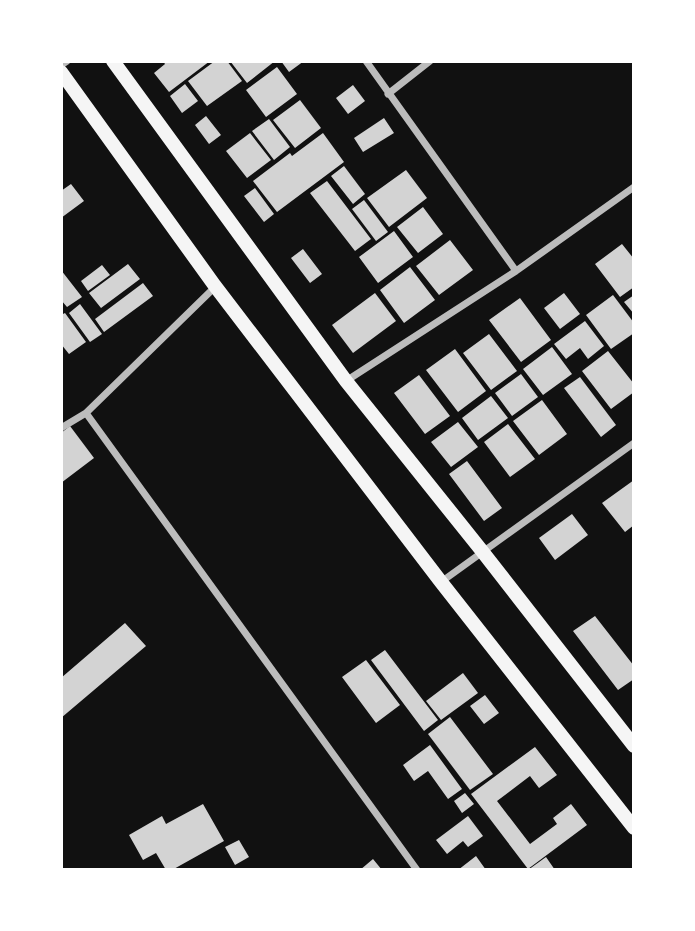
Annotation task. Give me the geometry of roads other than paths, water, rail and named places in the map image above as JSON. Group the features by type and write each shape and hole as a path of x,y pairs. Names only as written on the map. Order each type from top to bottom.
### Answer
{"main road":[{"path":"113,61 346,381 634,746"},
{"path":"61,72 215,286 634,828"}],"street":[{"path":"61,65 67,61"},
{"path":"366,61 516,271"},
{"path":"388,94 430,61"},
{"path":"346,381 516,271 634,187"},
{"path":"61,428 86,413 215,286"},
{"path":"86,413 417,870"},
{"path":"442,582 634,443"}]}
